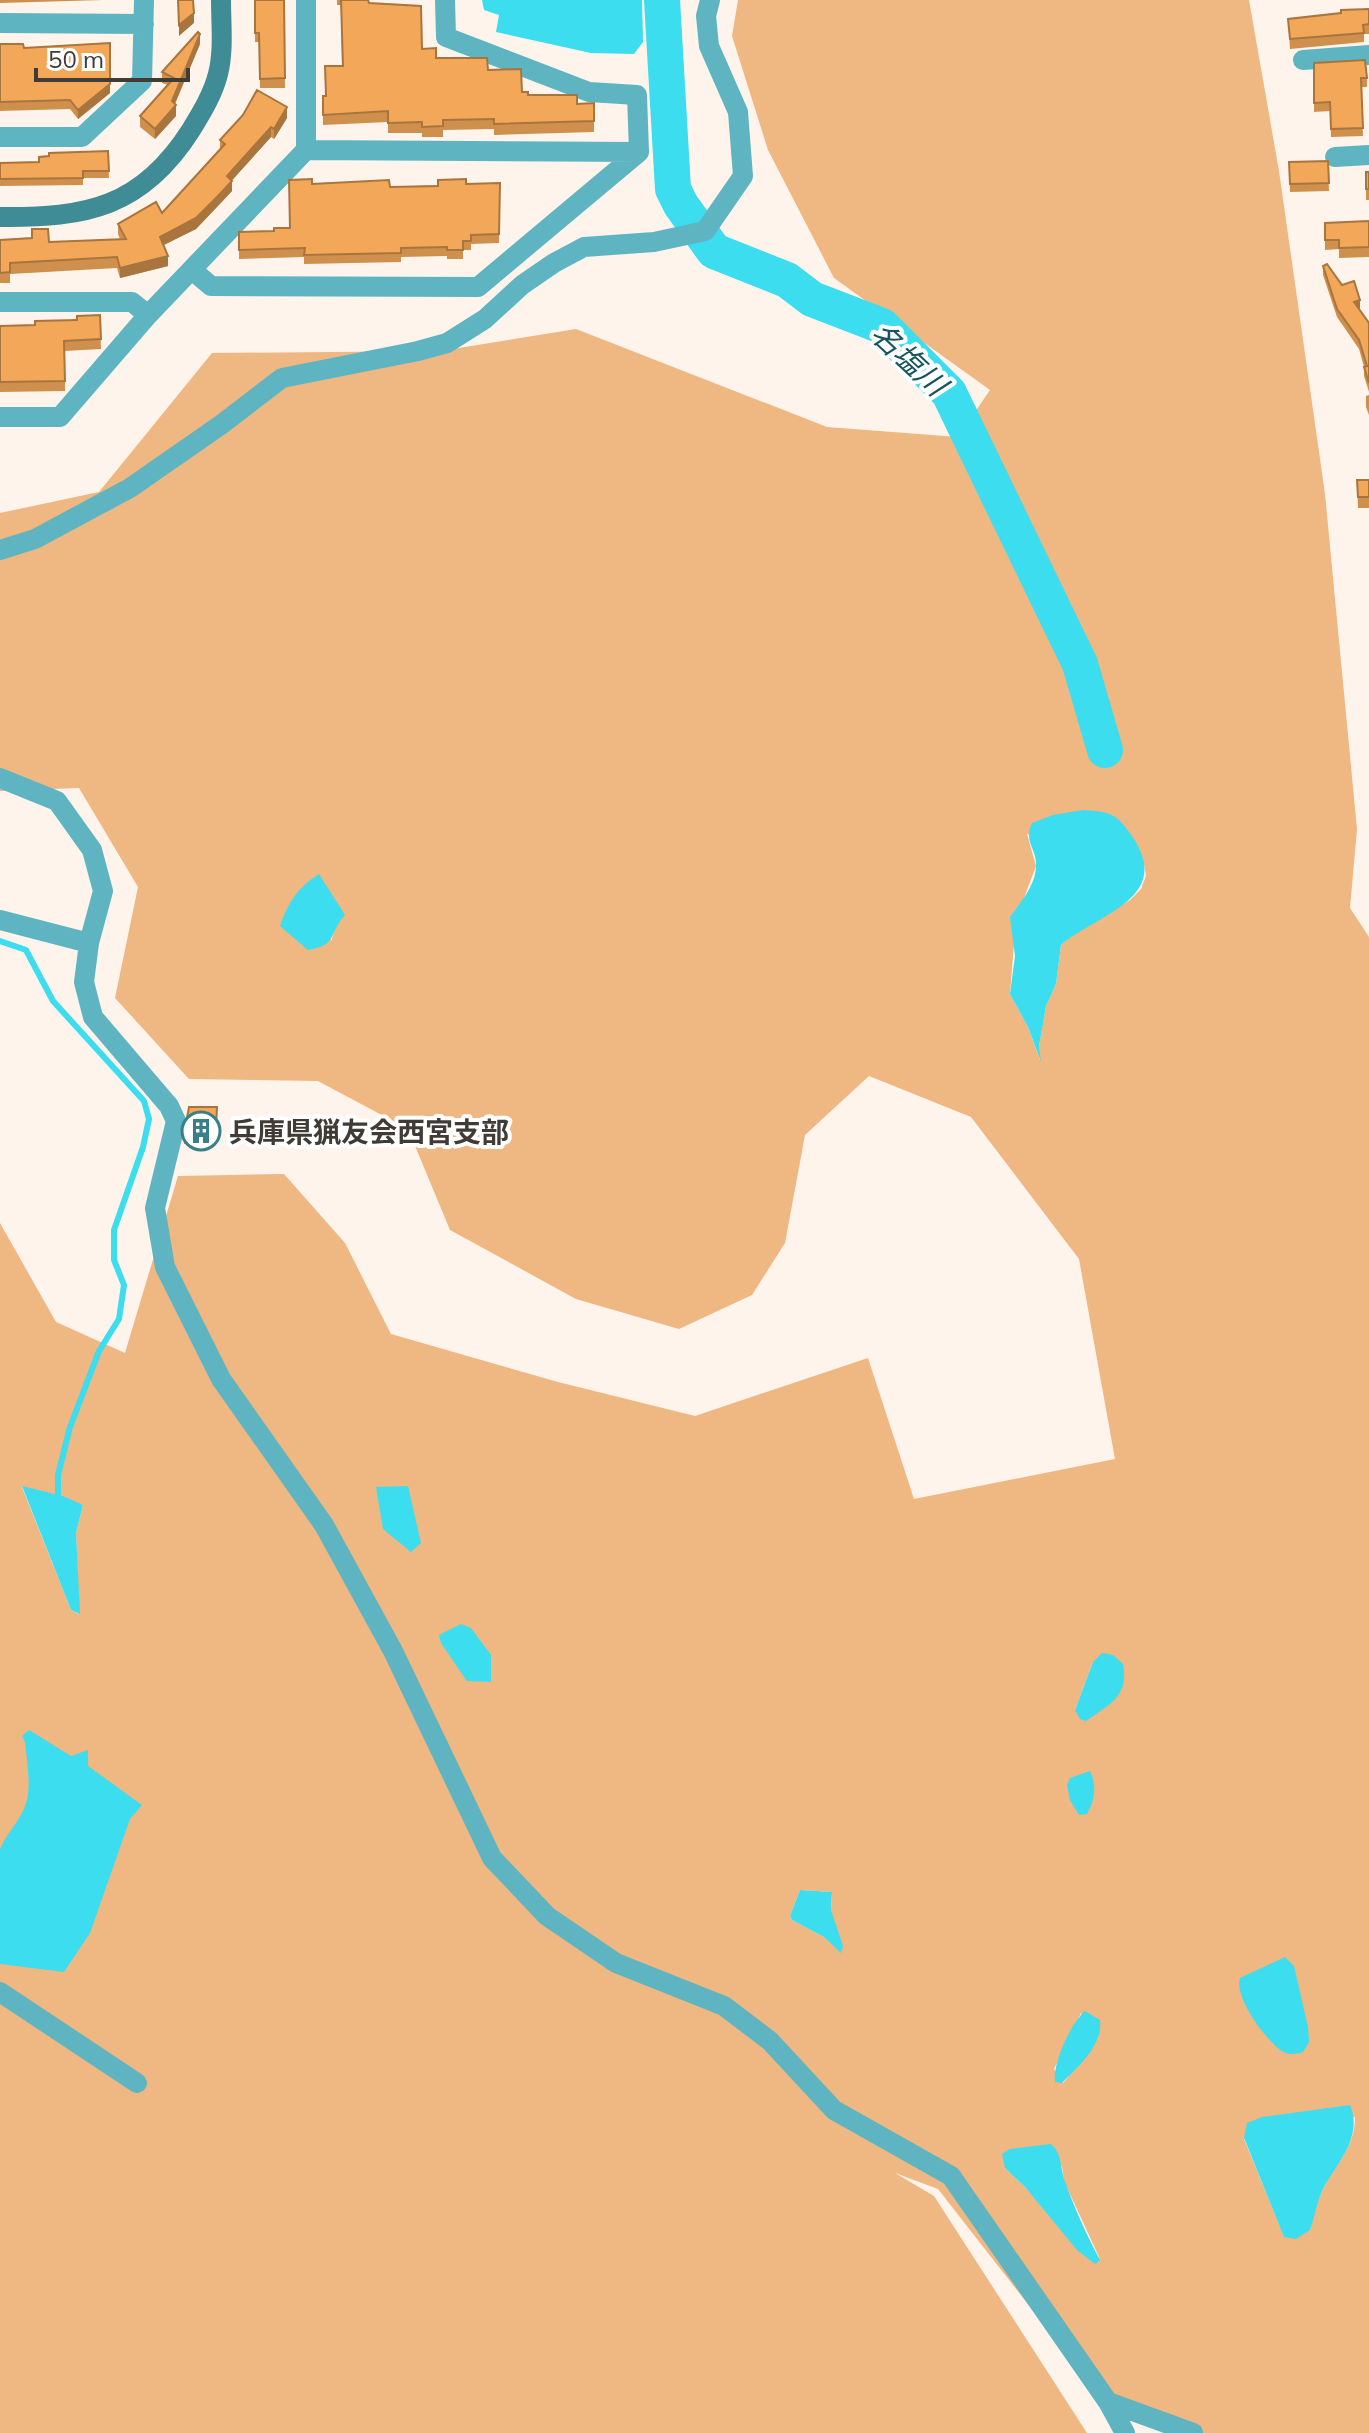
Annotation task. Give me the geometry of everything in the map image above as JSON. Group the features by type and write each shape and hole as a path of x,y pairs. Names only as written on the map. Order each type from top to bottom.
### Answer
{"street":[{"path":"0,137 82,137 142,81 144,0"},
{"path":"0,217 61,216 109,204 126,196 163,168 185,139 213,89 220,58 221,0"},
{"path":"0,417 60,417 148,315 306,150 306,0"},
{"path":"445,0 446,37 589,92 637,95 639,152"},
{"path":"0,550 35,539 130,488 282,378 447,343 485,319 522,285 584,247 654,242 705,231 743,176 738,112 709,46 706,16 710,0"},
{"path":"0,23 144,24"},
{"path":"1303,60 1369,55"},
{"path":"306,150 639,152"},
{"path":"192,270 211,286 478,287 639,152"},
{"path":"1335,157 1369,155"},
{"path":"0,302 132,302 148,315"},
{"path":"0,778 57,801 92,850 103,891 89,943 84,982 93,1017 169,1106 176,1121 155,1208 165,1267 221,1379 332,1539 393,1651 492,1858 547,1916 616,1963 724,2006 770,2041 834,2110 951,2176 1108,2402 1125,2433"},
{"path":"0,920 89,943"},
{"path":"0,1992 137,2083"},
{"path":"1108,2402 1193,2433"}],"shaded area":[{"path":"738,0 1249,0 1279,171 1325,494 1357,829 1350,908 1369,937 1369,2433 1168,2433 1105,2403 938,2189 895,2173 934,2196 1087,2433 0,2433 0,1223 56,1322 125,1353 178,1176 284,1174 345,1243 391,1334 558,1382 695,1416 868,1358 914,1499 1115,1459 1079,1259 971,1117 869,1076 805,1135 785,1243 752,1295 679,1329 576,1299 450,1230 408,1129 318,1081 189,1079 115,998 138,887 79,788 0,791 0,513 99,492 212,353 440,351 576,329 827,427 958,437 990,390 834,278 768,150 732,36","holes":["1027,834 1144,864 1146,876 1141,889 1130,900 1078,930 1061,945 1056,984 1046,1006 1039,1046 1040,1060 1028,1027 1010,994 1014,944 1024,898 1036,866","319,875 344,915 337,923 331,941","22,1487 83,1505 76,1533 79,1614 71,1610","1093,1662 1102,1710 1075,1710","800,1890 832,1892 824,1937 790,1916","1081,2013 1090,2051 1063,2083 1054,2069","1355,2117 1349,2145 1322,2192 1310,2230 1284,2236 1244,2139","1062,2166 1064,2181 1100,2259 1005,2168"]}],"water":[{"path":"482,0 642,0 643,42 634,54 591,53 496,32 499,15 484,10"},
{"path":"1083,810 1108,813 1123,824 1143,860 1144,877 1137,891 1125,903 1061,945 1056,984 1046,1006 1039,1046 1041,1062 1028,1027 1010,994 1015,956 1010,917 1027,893 1035,873 1036,860 1029,836 1032,823 1053,815"},
{"path":"319,874 345,915 328,942 308,950 280,926 294,897"},
{"path":"22,1486 63,1496 83,1505 76,1533 80,1614 71,1610"},
{"path":"408,1486 421,1543 411,1552 383,1529 376,1487"},
{"path":"461,1624 471,1628 491,1655 491,1682 467,1681 441,1643 439,1635"},
{"path":"1102,1653 1113,1655 1123,1664 1123,1684 1116,1698 1086,1721 1080,1719 1075,1710 1093,1662"},
{"path":"29,1730 71,1756 88,1750 88,1766 142,1805 130,1819 90,1933 64,1972 0,1964 0,1849 20,1816 28,1795 22,1736"},
{"path":"1090,1771 1094,1782 1093,1798 1087,1814 1079,1815 1070,1800 1067,1785 1070,1778"},
{"path":"800,1890 832,1892 831,1910 843,1946 841,1953 824,1937 792,1920 790,1916"},
{"path":"1285,1957 1294,1966 1308,2027 1309,2042 1303,2052 1296,2054 1282,2051 1266,2036 1246,2006 1239,1986 1240,1978"},
{"path":"1085,2011 1100,2020 1098,2038 1076,2070 1062,2083 1055,2082 1056,2065 1064,2044"},
{"path":"1350,2105 1354,2127 1348,2148 1322,2192 1310,2230 1296,2239 1284,2237 1244,2138 1247,2123 1262,2117"},
{"path":"1051,2144 1058,2153 1073,2203 1100,2260 1095,2264 1077,2250 1026,2188 1005,2168 1002,2154 1010,2149"}],"building":[{"path":"178,0 193,0 194,13 179,25"},
{"path":"255,0 284,0 285,78 260,79"},
{"path":"341,0 421,6 422,49 436,48 436,58 487,58 488,70 521,69 522,92 528,92 528,95 577,95 577,104 594,103 594,121 494,124 494,119 443,120 443,126 422,127 422,122 388,123 388,111 323,115 325,66 343,66"},
{"path":"1369,9 1369,24 1363,25 1364,33 1290,39 1288,19 1341,13 1341,10"},
{"path":"198,32 200,34 172,101 176,105 155,129 140,116 174,78 162,72"},
{"path":"110,43 110,84 78,110 70,100 0,102 0,44 23,44 24,48"},
{"path":"1365,60 1367,78 1361,78 1363,128 1331,129 1330,102 1314,103 1314,63"},
{"path":"257,90 287,107 274,129 271,127 227,176 232,181 218,196 196,218 160,237 168,256 120,268 117,257 10,263 10,272 0,273 0,240 32,238 32,229 48,229 49,242 126,239 118,224 156,202 162,213 225,144 220,140 243,115"},
{"path":"108,151 109,171 83,171 83,178 0,179 0,163 39,162 39,157 49,156 49,153"},
{"path":"1328,161 1329,183 1290,184 1289,162"},
{"path":"1366,172 1369,172 1369,189 1366,189"},
{"path":"312,179 312,184 389,180 390,187 438,186 438,180 466,179 466,184 500,183 499,234 471,235 471,241 463,241 463,250 447,250 447,247 401,248 401,253 304,255 305,248 239,250 239,232 290,228 289,180"},
{"path":"1369,221 1369,247 1339,248 1339,240 1325,240 1325,223"},
{"path":"1327,264 1342,285 1354,281 1360,300 1354,302 1369,323 1369,383 1359,340 1337,309 1323,266"},
{"path":"100,315 101,339 64,341 65,381 0,382 0,326 35,325 35,321 77,320 77,316"},
{"path":"1357,480 1369,480 1369,497 1358,497"},
{"path":"189,1107 217,1107 216,1128 212,1128 212,1134 184,1134"}],"waterway":[{"name":"名塩川","path":"662,0 673,189 681,205 714,251 787,280 812,299 882,326 949,393 1080,664 1105,750"},
{"path":"0,941 26,950 53,1001 144,1101 149,1119 143,1147 114,1230 114,1260 124,1285 119,1319 99,1351 70,1427 58,1475 58,1503"}],"place":[{"name":"兵庫県猟友会西宮支部","path":"201,1131"}]}
